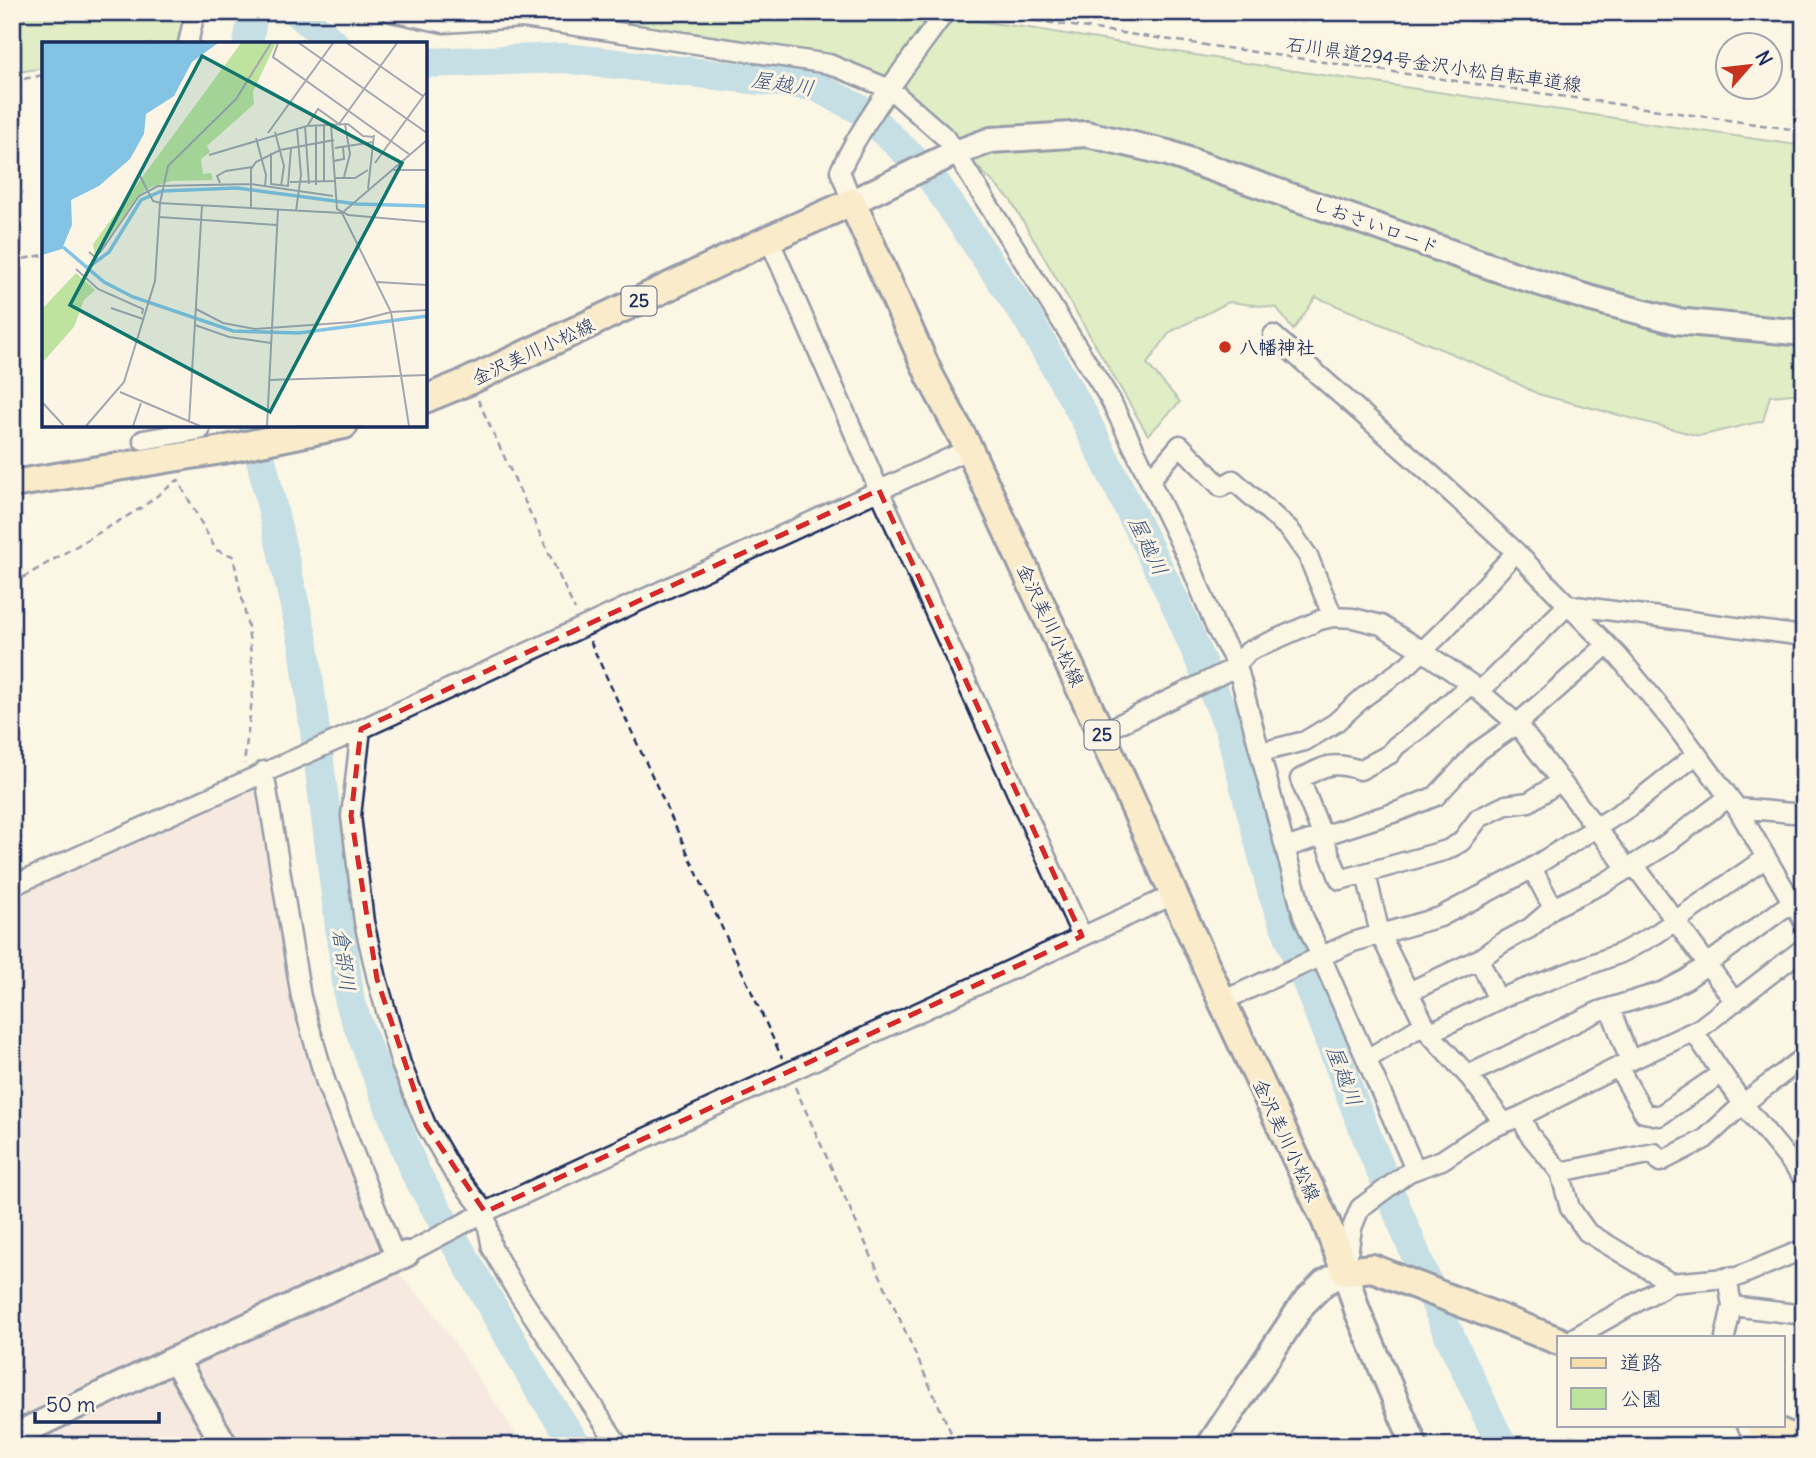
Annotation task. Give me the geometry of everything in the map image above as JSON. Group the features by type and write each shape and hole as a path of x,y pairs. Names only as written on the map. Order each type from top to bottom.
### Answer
{"main road":[{"name":"金沢美川小松線","path":"427,398 852,202 930,376 970,449 1101,733 1345,1271"},
{"path":"12,484 143,442 222,450 335,427"},
{"path":"1345,1271 1372,1268 1557,1340"},
{"path":"1764,1426 1804,1442"}],"street":[{"path":"188,42 195,12"},
{"path":"391,12 444,23 523,18 829,64 888,93 947,139 952,154 1110,399 1188,559 1234,667 1261,752 1303,915 1319,958 1367,1059 1412,1171"},
{"path":"852,202 840,171 846,157 944,12"},
{"name":"しおさいロード","path":"852,202 952,154 991,140 1087,134 1168,153 1512,274 1592,299 1676,321 1804,333"},
{"path":"769,239 879,490 1082,936"},
{"path":"1273,335 1516,552 1607,645 1697,754 1733,803 1804,922"},
{"path":"143,442 200,430 199,427"},
{"path":"1150,480 1180,445 1221,487 1233,480 1289,529 1308,556 1333,617"},
{"path":"12,886 358,731 970,449"},
{"path":"1261,752 1305,741 1335,723 1423,651 1516,552"},
{"path":"1561,780 1530,802 1506,805 1479,818 1461,842 1447,850 1340,880 1300,779 1316,770 1339,764 1360,770 1390,754 1396,746 1476,688 1568,605 1804,636"},
{"path":"1101,733 1234,667 1249,650 1320,620 1333,617 1353,618 1381,625 1476,688 1517,724 1627,868 1639,870 1735,1002"},
{"path":"1285,848 1399,811 1436,796 1477,752 1517,724 1607,645"},
{"path":"358,731 351,816 364,922 401,1064 426,1125 479,1214 492,1248 514,1287 619,1446"},
{"path":"1222,1001 1353,942 1440,917 1532,868 1631,806 1697,754"},
{"path":"264,771 301,997 326,1083 401,1256"},
{"path":"1409,992 1479,960 1502,943 1530,928 1553,908 1606,882 1733,803 1804,814"},
{"path":"1367,1059 1427,1028 1621,953 1676,920 1766,858"},
{"path":"1532,868 1553,908"},
{"path":"1366,874 1380,934 1427,1028 1468,1075 1504,1123"},
{"path":"12,1437 401,1256 479,1214 1173,895"},
{"path":"1468,1075 1610,1008 1664,991 1687,979 1792,902"},
{"path":"1415,1446 1357,1310 1345,1271 1352,1228 1360,1208 1412,1171 1442,1160 1487,1130 1694,1032 1804,948"},
{"path":"1479,960 1498,1000"},
{"path":"1610,1008 1624,1064 1644,1113 1659,1116 1722,1073"},
{"path":"1694,1032 1743,1104 1804,1178"},
{"path":"1560,1172 1654,1153 1660,1162 1705,1139 1743,1104 1804,1057"},
{"path":"1521,1116 1529,1134 1560,1172 1570,1208 1587,1232 1671,1283"},
{"path":"1577,1336 1671,1283 1737,1277 1804,1249"},
{"path":"1209,1446 1303,1304 1324,1283 1345,1271"},
{"path":"1725,1336 1732,1306 1727,1277"},
{"path":"1732,1306 1804,1315"},
{"path":"175,1359 225,1446"},
{"path":"1748,1426 1758,1446"}],"path":[{"name":"石川県道294号金沢小松自転車道線","path":"976,12 1804,131"},
{"path":"12,81 42,75"},
{"path":"12,261 42,255"},
{"path":"469,381 788,1072 957,1446"},
{"path":"12,584 141,508 178,480 216,550 233,556 248,626 254,683 243,769"}],"highlighted area":[{"path":"879,490 1082,936 485,1212 426,1125 377,979 351,816 361,729"}],"shaded area":[{"path":"256,782 282,940 326,1112 401,1277 431,1308 524,1446 12,1446 12,893"}],"green space":[{"path":"12,12 185,12 178,42 42,42 42,68 12,73"},
{"path":"431,12 906,12 1029,28 1282,69 1804,146 1804,393 1770,396 1763,421 1699,436 1538,394 1491,370 1316,297 1293,330 1277,308 1229,302 1170,332 1147,364 1180,402 1148,435 1010,199 907,97 831,57 657,28 531,14"}],"waterway":[{"name":"倉部川","path":"248,42 253,12"},
{"name":"屋越川","path":"297,12 332,42"},
{"name":"屋越川","path":"427,63 564,58 815,86 863,111 929,174 1029,321 1083,415 1173,598 1230,729 1273,894 1369,1142 1446,1328 1502,1446"},
{"name":"倉部川","path":"253,427 304,645 350,1004 414,1170 538,1387 577,1446"}],"place":[{"name":"八幡神社","path":"1225,347"}]}
